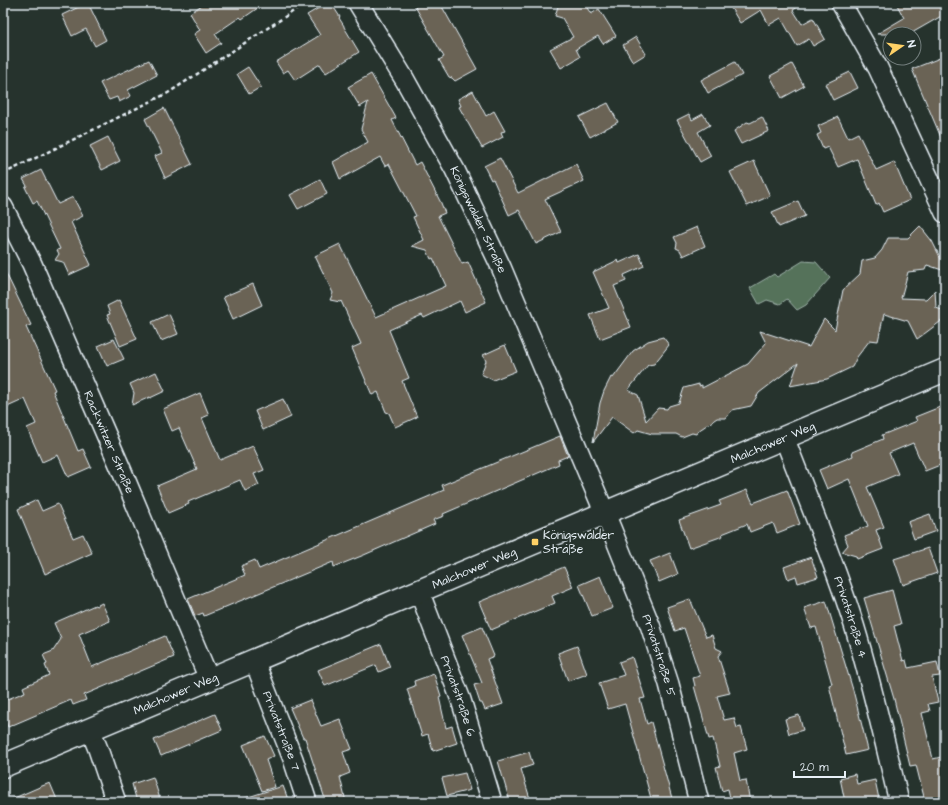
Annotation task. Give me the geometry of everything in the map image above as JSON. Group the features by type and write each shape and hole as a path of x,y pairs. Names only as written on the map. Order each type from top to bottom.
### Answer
{"street":[{"name":"Königswalder Straße","path":"358,3 405,80 458,177 501,267 605,514"},
{"path":"841,3 878,68 945,213"},
{"name":"Rackwitzer Straße","path":"3,207 32,264 113,449 209,679"},
{"name":"Malchower Weg","path":"3,766 945,370"},
{"name":"Privatstraße 4","path":"784,437 823,537 854,625 879,713 899,802"},
{"name":"Privatstraße 5","path":"605,514 650,625 669,684 699,802"},
{"name":"Privatstraße 6","path":"419,591 461,700 492,802"},
{"name":"Privatstraße 7","path":"254,660 293,759 307,802"},
{"path":"90,729 116,802"}],"path":[{"path":"3,174 168,93 306,3"}],"green space":[{"path":"803,261 816,262 830,278 806,305 797,310 787,299 780,304 767,300 759,304 750,288 774,274 777,277"}],"building":[{"path":"87,3 106,40 95,46 86,29 72,36 62,15"},
{"path":"205,3 265,3 242,19 240,17 215,34 221,43 206,53 194,34 200,30 190,13"},
{"path":"327,3 331,3 359,52 326,73 320,64 295,80 288,70 283,73 276,62 320,35 307,15"},
{"path":"413,3 440,3 477,69 455,81 449,77 439,60 444,57"},
{"path":"559,3 584,3 591,14 599,9 616,36 603,44 598,36 576,49 580,57 561,68 550,49 573,37 562,18 555,16"},
{"path":"728,3 805,3 793,10 802,24 813,18 825,39 813,46 809,39 797,46 781,18 769,25 761,10 740,23"},
{"path":"896,3 945,3 945,14 922,27 890,26 904,18"},
{"path":"636,37 646,54 633,62 623,45"},
{"path":"945,56 945,147 912,69"},
{"path":"149,60 157,75 128,90 131,96 119,102 117,97 109,100 100,83"},
{"path":"735,62 742,75 708,93 701,80"},
{"path":"792,64 804,86 782,98 770,76"},
{"path":"248,67 261,87 249,94 237,74"},
{"path":"850,72 858,88 833,100 825,84"},
{"path":"371,74 396,118 392,120 415,165 420,162 441,203 445,213 438,216 462,264 468,262 486,302 465,312 460,301 424,318 422,315 389,330 409,378 402,381 417,417 395,427 389,413 386,412 378,392 372,395 352,348 361,344 341,301 330,300 333,293 315,256 340,244 376,317 446,286 433,258 431,259 427,250 412,246 424,240 413,217 416,216 389,164 385,166 380,157 340,179 333,162 368,142 361,129 368,102 360,107 348,87"},
{"path":"473,91 486,116 494,111 505,131 501,132 503,137 482,148 459,107 461,106 458,99"},
{"path":"608,103 618,122 590,137 579,117"},
{"path":"164,108 192,164 165,178 155,156 162,153 145,119"},
{"path":"689,114 692,120 703,114 710,125 698,132 711,156 700,162 677,120"},
{"path":"762,117 769,131 741,144 734,131 747,122 750,123"},
{"path":"838,117 848,138 858,133 876,170 894,162 910,200 883,212 879,203 876,205 857,159 838,167 828,147 823,149 817,135 821,133 818,126"},
{"path":"108,137 120,161 102,170 90,146"},
{"path":"500,158 518,193 576,164 584,181 545,199 561,232 536,244 519,210 509,215 493,179 491,180 484,166"},
{"path":"754,161 770,196 747,206 730,172"},
{"path":"41,170 58,204 73,197 83,216 71,222 91,265 69,275 63,262 55,260 59,254 57,250 60,249 37,201 33,203 25,187 27,186 23,179"},
{"path":"320,179 327,194 298,209 290,195"},
{"path":"798,201 805,216 779,227 772,212"},
{"path":"920,226 932,241 945,267 945,271 927,265 925,270 908,272 901,298 926,299 935,290 936,308 945,311 944,319 917,339 908,321 884,314 878,341 870,340 857,357 852,367 827,379 790,386 798,363 759,393 751,406 732,410 726,418 717,418 696,434 692,433 682,437 676,434 652,434 638,430 634,433 612,417 593,442 600,403 611,377 613,378 633,351 648,341 663,337 669,345 654,364 648,365 628,390 638,395 646,421 658,408 667,409 669,406 679,403 684,388 699,384 699,386 702,385 702,388 748,364 766,343 760,331 809,347 824,319 835,330 843,290 860,274 862,261 875,258 882,250 888,238 908,238"},
{"path":"697,227 705,246 683,256 680,250 676,248 677,243 674,237"},
{"path":"639,254 644,266 624,275 626,281 614,286 631,327 600,339 590,315 609,308 593,272 618,260 619,263"},
{"path":"3,267 31,325 26,327 55,390 53,391 78,451 83,449 91,467 68,477 58,455 42,462 27,428 36,424 25,399 3,409"},
{"path":"253,284 262,305 233,319 223,297"},
{"path":"119,300 137,339 120,346 107,315 110,314 107,306"},
{"path":"169,314 178,334 161,341 152,322"},
{"path":"114,339 124,359 107,366 98,346"},
{"path":"505,345 516,371 493,380 481,374 486,361 483,355"},
{"path":"156,372 165,391 132,405 134,393 130,384"},
{"path":"200,393 209,415 202,418 220,460 253,446 264,470 254,474 259,485 245,491 240,480 188,502 189,504 168,513 157,486 197,469 179,428 172,431 163,409"},
{"path":"283,399 291,417 263,430 255,411"},
{"path":"945,405 945,463 925,471 913,443 889,453 898,474 867,487 884,527 876,530 883,549 857,559 856,556 842,552 848,545 844,535 868,526 849,479 827,489 819,470 853,456 852,452 883,439 882,435 917,421 915,417"},
{"path":"560,436 568,456 558,460 559,464 443,514 444,516 433,520 435,524 364,555 334,567 333,562 204,616 203,613 195,616 188,599 245,575 241,566 255,560 259,569 444,490 442,485"},
{"path":"747,490 753,503 787,490 800,524 777,533 773,523 750,532 747,524 722,534 723,536 689,548 679,520 721,505 719,501"},
{"path":"37,500 42,511 58,504 73,538 83,534 92,553 45,574 18,509"},
{"path":"930,514 936,531 914,539 908,522"},
{"path":"928,548 937,573 903,585 894,559"},
{"path":"670,553 678,574 659,582 650,561"},
{"path":"811,557 818,577 798,583 796,576 788,579 784,567"},
{"path":"564,567 573,587 552,596 555,603 491,630 479,602"},
{"path":"600,576 613,608 592,616 579,585"},
{"path":"892,590 901,624 894,626 903,661 906,660 908,668 937,662 940,676 932,677 938,702 928,704 930,711 922,713 933,759 945,756 945,797 925,801 916,765 910,766 894,699 864,598"},
{"path":"690,599 706,637 712,635 716,648 722,651 718,656 730,693 717,696 724,720 734,718 737,728 741,727 747,749 734,753 740,781 746,780 750,802 731,802 728,789 722,791 716,767 720,766 713,738 709,739 694,686 693,678 700,676 684,628 675,631 667,607"},
{"path":"826,601 853,690 868,750 846,755 829,685 832,684 816,627 811,628 804,608"},
{"path":"102,603 110,621 79,634 92,667 165,636 174,657 84,695 86,700 73,705 71,700 8,727 3,716 3,701 25,692 23,687 49,675 45,665 47,664 43,655 53,651 61,639 54,623"},
{"path":"482,627 494,656 487,659 503,704 485,710 482,703 480,703 474,685 482,683 462,635"},
{"path":"381,644 390,667 379,672 376,665 325,686 318,670"},
{"path":"577,646 587,674 568,681 558,653"},
{"path":"632,657 645,698 640,699 647,724 651,722 673,802 652,802 625,704 608,709 599,683 624,675 619,662"},
{"path":"434,674 441,696 439,697 446,728 452,726 457,743 433,751 428,734 422,736 407,689 415,686 414,681"},
{"path":"310,700 321,726 340,719 352,749 343,752 350,773 340,777 346,802 326,802 305,738 303,738 290,708"},
{"path":"215,714 222,730 161,756 154,740"},
{"path":"799,715 803,730 789,734 785,719"},
{"path":"265,736 274,756 266,760 275,787 262,791 243,745"},
{"path":"529,752 533,765 521,769 531,802 510,802 498,761"},
{"path":"465,773 470,790 447,796 442,778"},
{"path":"855,774 857,784 875,780 879,799 871,800 871,802 845,802 840,778"},
{"path":"153,777 161,802 137,802 132,784"},
{"path":"50,783 58,802 5,802 42,786"},
{"path":"283,786 289,802 243,802 242,799"}],"place":[{"name":"Königswalder Straße","path":"535,542"}]}
